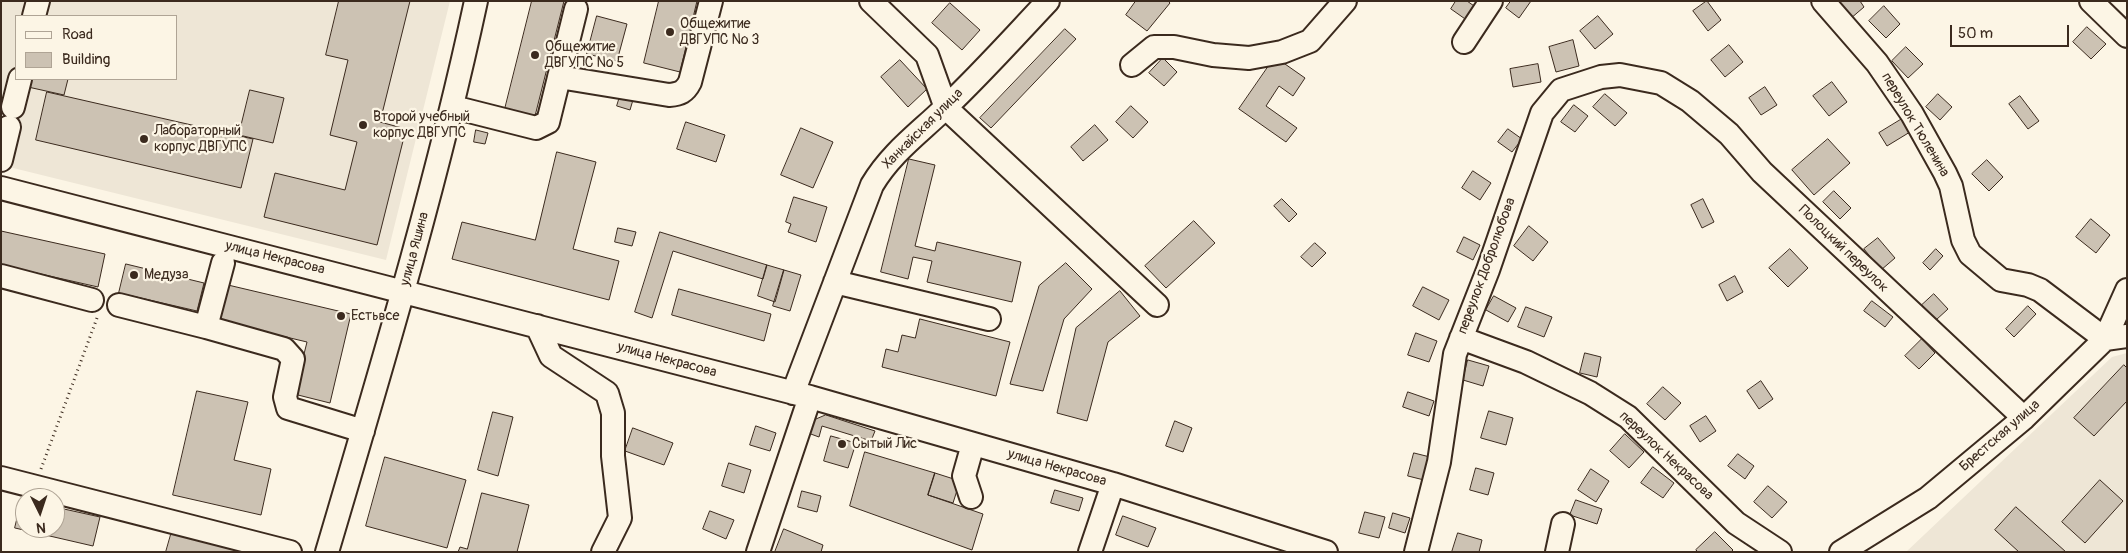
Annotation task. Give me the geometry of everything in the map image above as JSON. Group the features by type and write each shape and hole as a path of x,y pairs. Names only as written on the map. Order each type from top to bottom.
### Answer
{"street":[{"path":"34,15 38,1"},
{"name":"улица Яшина","path":"327,552 404,291 453,107 476,1"},
{"path":"559,77 669,95 679,94 686,90 690,82 711,1"},
{"path":"871,1 927,55 946,108 1157,306"},
{"name":"Ханкайская улица","path":"758,552 835,282 872,185 892,156 946,108 1048,1"},
{"path":"1132,66 1154,47 1174,47 1213,55 1249,58 1282,52 1310,41 1345,1"},
{"path":"1464,42 1491,1"},
{"name":"переулок Тюленина","path":"1823,1 1877,63 1912,114 1951,186 1962,240 1970,254 2001,280 2028,285 2040,290 2116,337"},
{"path":"2090,1 2127,36"},
{"path":"453,107 536,128 548,122 576,8"},
{"name":"переулок Добролюбова","path":"1416,552 1439,462 1455,354 1488,270 1542,113 1561,90 1601,77 1620,75 1662,83"},
{"path":"1,160 20,80"},
{"name":"Полоцкий переулок","path":"1662,83 1690,101 1729,134 1762,172 2024,418"},
{"name":"улица Некрасова","path":"1,188 802,395 1113,484 1326,552"},
{"path":"206,327 223,263"},
{"path":"1,276 103,306 206,327 284,349 293,359 285,397 288,408 363,430"},
{"path":"835,282 989,319"},
{"name":"Брестская улица","path":"1841,552 1928,498 2024,418 2116,337 2127,290"},
{"path":"537,326 551,356 607,393 613,412 613,456 620,518 603,552"},
{"name":"переулок Некрасова","path":"1461,338 1526,362 1590,393 1628,417 1736,523 1780,552"},
{"path":"971,497 964,476 973,444"},
{"path":"1,478 290,552"},
{"path":"1090,552 1113,484"},
{"path":"1557,552 1563,524"}],"path":[{"path":"34,486 103,306"}],"shaded area":[{"path":"1,1 450,1 386,260 1,165"},
{"path":"2127,353 2127,552 1906,552 2112,357"}],"building":[{"name":"Второй учебный корпус ДВГУПС","path":"339,1 410,1 380,122 406,129 377,245 264,217 275,173 345,190 357,142 330,135 348,60 326,55"},
{"name":"Общежитие ДВГУПС № 5","path":"532,1 564,1 535,116 505,109"},
{"name":"Общежитие ДВГУПС № 3","path":"659,1 697,1 680,72 644,63"},
{"path":"1136,1 1168,1 1170,3 1147,31 1126,15"},
{"path":"1456,1 1467,1 1477,8 1468,21 1451,9"},
{"path":"1511,1 1531,1 1519,18 1506,8"},
{"path":"1707,1 1721,20 1708,31 1693,11"},
{"path":"1840,1 1860,1 1864,7 1850,19 1837,4"},
{"path":"950,3 980,30 962,50 932,23"},
{"path":"1884,6 1900,24 1886,38 1869,21"},
{"path":"597,16 627,24 617,61 587,54"},
{"path":"1598,16 1613,34 1595,49 1580,31"},
{"path":"2087,27 2106,44 2091,59 2073,42"},
{"path":"1065,29 1076,39 991,128 980,118"},
{"path":"1573,40 1579,66 1556,72 1549,47"},
{"path":"1729,45 1743,62 1725,77 1711,60"},
{"path":"1906,47 1923,64 1908,78 1892,61"},
{"path":"1275,57 1305,78 1293,96 1279,86 1266,106 1297,128 1286,142 1239,109"},
{"path":"1163,58 1177,72 1164,86 1149,73"},
{"path":"900,60 927,89 908,107 881,77"},
{"path":"1538,64 1541,82 1513,87 1510,69"},
{"path":"30,80 68,80 64,95 28,87"},
{"path":"1832,82 1847,102 1829,116 1813,96"},
{"path":"1765,87 1777,105 1761,115 1749,98"},
{"path":"250,90 284,98 273,143 239,135"},
{"path":"622,90 635,93 630,110 617,106"},
{"name":"Лабораторный корпус ДВГУПС","path":"47,92 253,139 241,188 36,140"},
{"path":"1605,94 1627,113 1615,126 1593,107"},
{"path":"1938,94 1952,107 1940,120 1926,107"},
{"path":"2020,96 2039,121 2028,129 2009,104"},
{"path":"1574,105 1588,116 1575,132 1561,122"},
{"path":"1131,106 1148,122 1133,138 1116,122"},
{"path":"1902,119 1910,132 1887,146 1879,133"},
{"path":"686,122 725,135 716,162 677,149"},
{"path":"1095,125 1108,140 1083,161 1071,147"},
{"path":"801,128 833,142 813,188 781,175"},
{"path":"1508,129 1522,139 1512,152 1498,142"},
{"path":"476,130 488,133 485,144 474,142"},
{"path":"1828,139 1850,163 1814,195 1792,170"},
{"path":"557,152 596,162 573,249 619,261 609,300 452,259 462,222 535,240"},
{"path":"909,159 935,165 915,246 935,251 937,242 1021,262 1012,302 927,282 932,261 913,257 908,279 881,272"},
{"path":"1987,160 2003,177 1989,191 1972,174"},
{"path":"1473,171 1491,183 1480,200 1462,188"},
{"path":"1834,191 1851,208 1840,219 1823,202"},
{"path":"794,197 827,207 816,242 788,232 791,224 786,222"},
{"path":"1282,199 1297,214 1289,222 1274,206"},
{"path":"1703,199 1714,222 1702,228 1691,205"},
{"path":"2091,219 2110,235 2096,253 2076,237"},
{"path":"1194,221 1215,243 1166,288 1145,266"},
{"path":"1529,226 1548,242 1533,261 1514,246"},
{"path":"618,228 636,232 632,246 615,242"},
{"path":"1,231 105,254 98,287 1,265"},
{"path":"660,232 767,265 763,279 673,251 652,318 635,312"},
{"path":"1464,237 1480,245 1473,260 1457,252"},
{"path":"1878,238 1895,258 1881,270 1864,249"},
{"path":"1315,243 1326,253 1312,267 1301,257"},
{"path":"1790,249 1808,268 1788,287 1769,268"},
{"path":"1936,249 1943,256 1930,270 1923,263"},
{"path":"1066,263 1092,289 1064,319 1043,391 1010,384 1039,286"},
{"path":"126,264 204,283 197,311 119,293"},
{"path":"767,265 784,270 775,302 758,296"},
{"path":"784,270 801,275 790,311 773,306"},
{"path":"1735,276 1743,292 1727,301 1719,285"},
{"path":"228,285 351,314 330,403 294,394 307,342 219,321"},
{"path":"1423,287 1449,300 1439,320 1413,306"},
{"path":"679,289 771,314 764,341 672,315"},
{"path":"1120,291 1140,316 1108,342 1087,421 1057,413 1076,328"},
{"path":"1934,294 1948,309 1936,320 1922,305"},
{"path":"1494,296 1516,308 1508,322 1486,310"},
{"path":"1872,301 1893,317 1885,327 1864,311"},
{"path":"2028,306 2036,314 2014,337 2006,329"},
{"path":"1526,307 1552,317 1544,337 1518,327"},
{"path":"920,319 1010,342 996,396 882,367 886,349 898,352 902,335 915,338"},
{"path":"1416,333 1437,341 1429,362 1408,355"},
{"path":"1922,339 1935,353 1919,369 1905,356"},
{"path":"1585,353 1601,357 1597,377 1580,373"},
{"path":"1468,360 1489,366 1483,386 1463,380"},
{"path":"2124,365 2127,368 2127,401 2094,436 2074,418"},
{"path":"1761,381 1773,399 1759,409 1747,391"},
{"path":"1663,387 1681,403 1665,420 1647,404"},
{"path":"197,391 248,402 234,460 271,469 261,515 173,495"},
{"path":"1408,392 1434,401 1429,416 1403,407"},
{"path":"1489,411 1513,418 1506,445 1481,438"},
{"path":"493,412 513,417 498,476 478,470"},
{"path":"826,415 875,431 871,441 822,426 819,437 808,433 812,421"},
{"path":"1706,416 1716,431 1700,442 1690,426"},
{"path":"1175,421 1192,428 1183,452 1166,446"},
{"path":"756,426 776,433 770,451 750,445"},
{"path":"633,428 673,443 664,465 625,451"},
{"path":"1625,434 1644,452 1629,468 1610,451"},
{"path":"831,436 856,443 848,468 824,461"},
{"path":"865,452 935,473 928,495 983,514 972,550 850,506"},
{"path":"1414,453 1430,457 1424,480 1408,476"},
{"path":"1738,454 1754,466 1745,479 1728,466"},
{"path":"385,457 466,480 447,548 366,526"},
{"path":"729,463 751,470 744,493 722,486"},
{"path":"1653,467 1674,483 1663,498 1641,483"},
{"path":"1476,468 1494,473 1488,495 1470,490"},
{"path":"1591,469 1609,481 1596,502 1578,490"},
{"path":"935,473 960,481 953,503 928,495"},
{"path":"2100,480 2123,501 2085,543 2062,522"},
{"path":"1768,486 1787,502 1772,518 1754,502"},
{"path":"1055,490 1083,498 1079,511 1051,503"},
{"path":"802,491 821,496 817,512 798,507"},
{"path":"482,493 529,505 517,552 458,552 460,547 467,549"},
{"path":"1576,500 1602,509 1597,524 1570,515"},
{"path":"2016,507 2066,552 2019,552 1995,530"},
{"path":"65,509 100,517 93,546 58,538 65,538"},
{"path":"710,511 734,520 726,539 703,529"},
{"path":"1365,512 1385,517 1379,538 1359,533"},
{"path":"1393,513 1410,518 1405,533 1389,528"},
{"path":"1123,516 1156,528 1148,547 1116,535"},
{"path":"784,529 823,545 821,552 775,552"},
{"path":"172,531 254,552 166,552"},
{"path":"1715,532 1733,550 1731,552 1698,552 1696,550"},
{"path":"1458,533 1482,540 1479,552 1452,552"}],"place":[{"name":"Общежитие ДВГУПС № 3","path":"670,32"},
{"name":"Общежитие ДВГУПС № 5","path":"535,55"},
{"name":"Второй учебный корпус ДВГУПС","path":"363,125"},
{"name":"Лабораторный корпус ДВГУПС","path":"144,139"},
{"name":"Медуза","path":"134,275"},
{"name":"Естьвсе","path":"341,316"},
{"name":"Сытый Лис","path":"842,444"}]}
